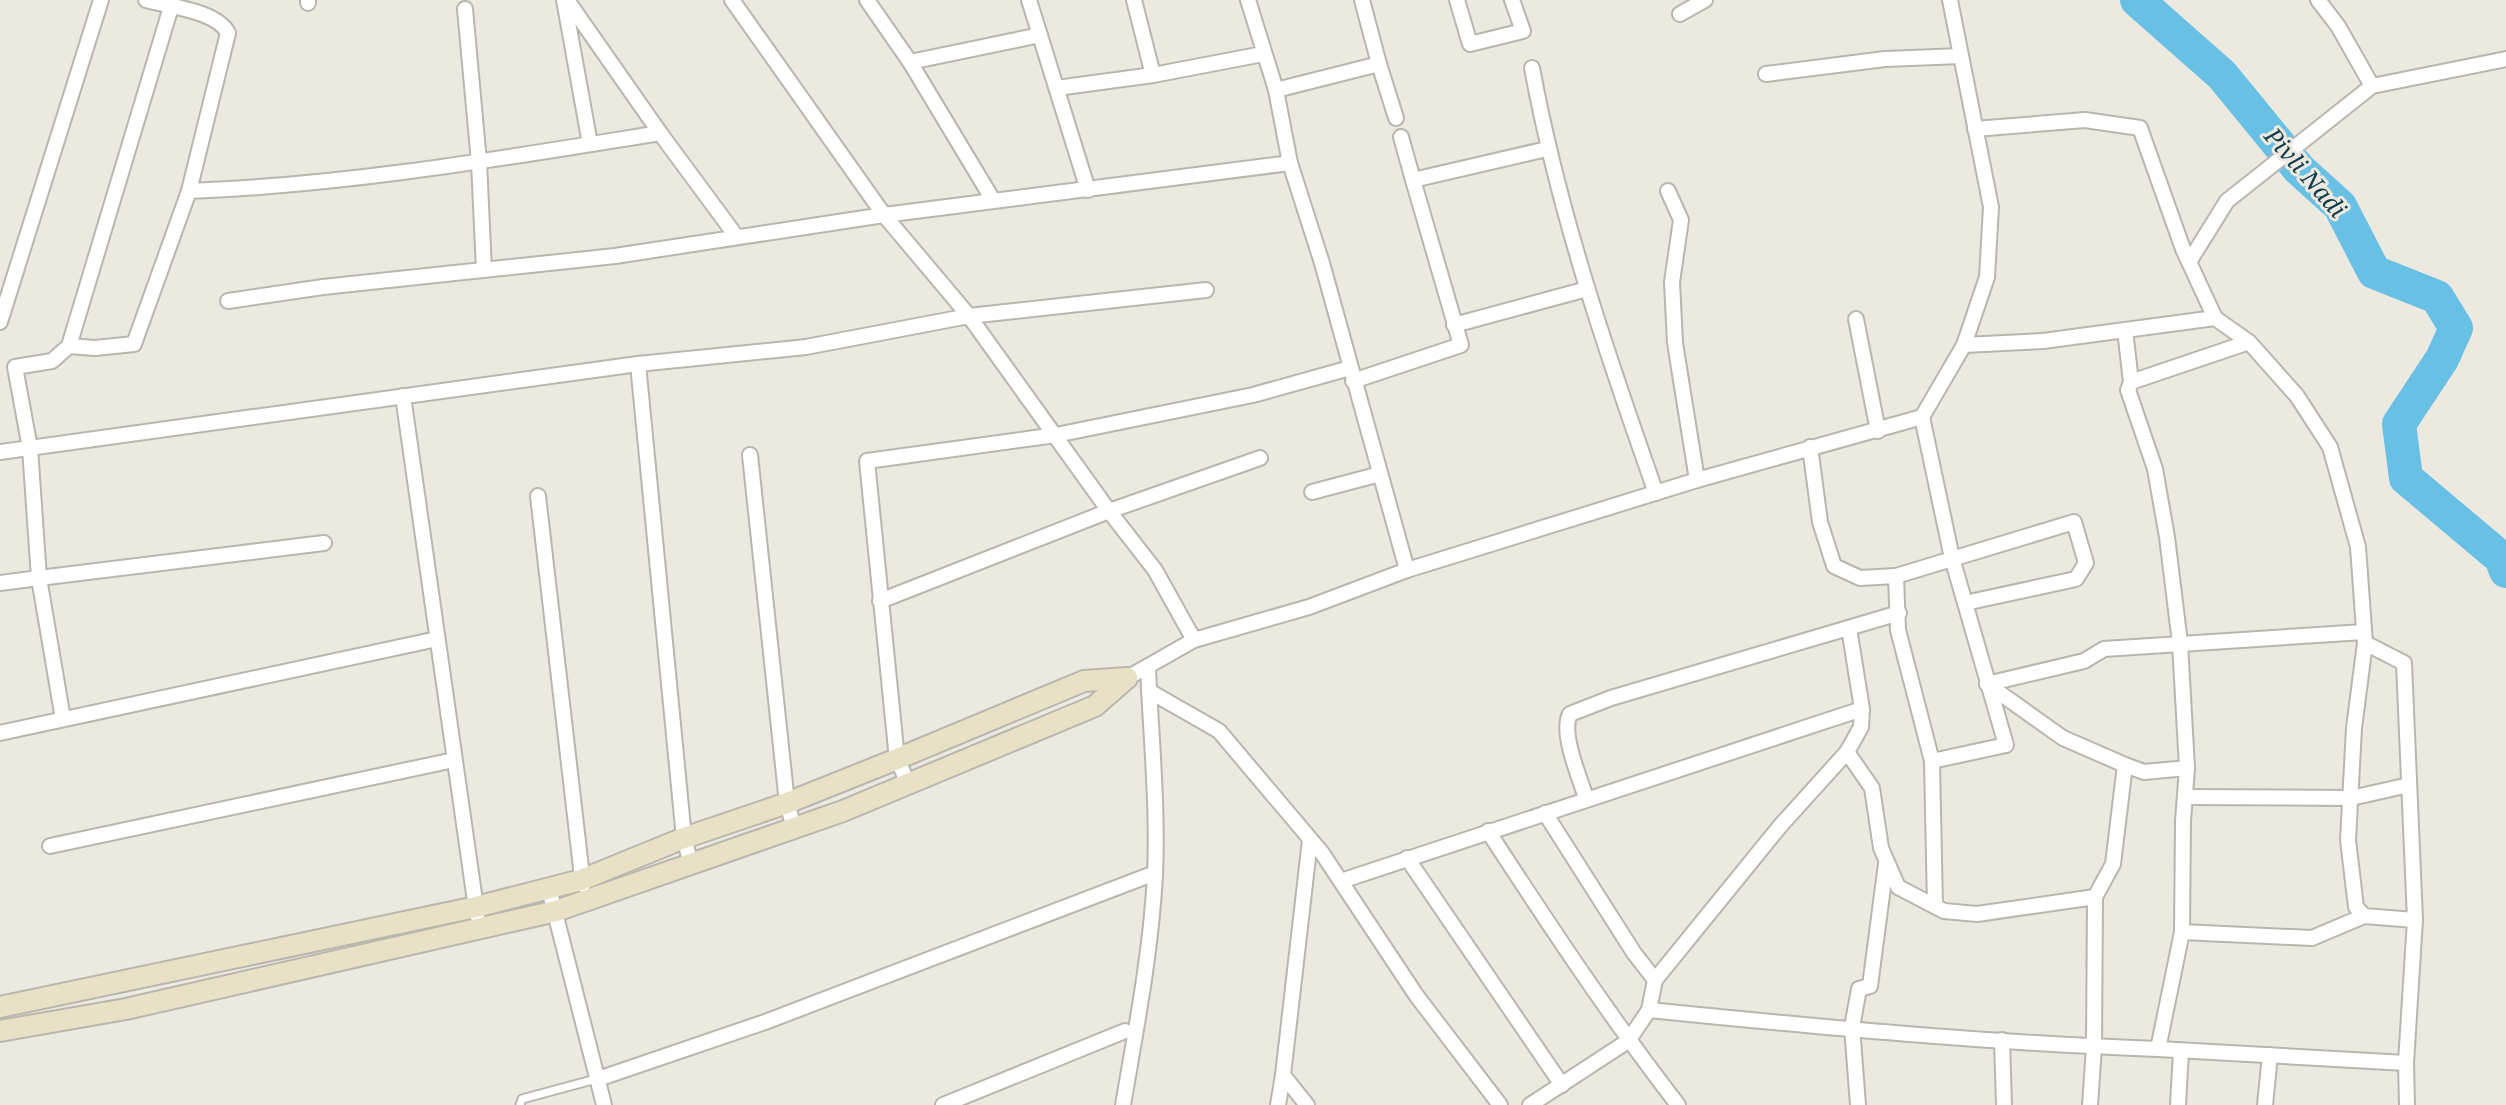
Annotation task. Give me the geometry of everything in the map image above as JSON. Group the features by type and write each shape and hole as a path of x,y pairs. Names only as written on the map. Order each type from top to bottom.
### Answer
{"street":[{"path":"0,322 101,0"},
{"path":"69,346 95,348 134,344 189,191 228,33 195,6 171,7 146,0"},
{"path":"566,0 736,236"},
{"path":"566,0 590,144"},
{"path":"732,0 884,215 969,316 1155,570 1194,640"},
{"path":"867,0 910,62 993,200"},
{"path":"1029,0 1088,190"},
{"path":"1134,0 1153,75"},
{"path":"1248,0 1276,90 1290,163 1322,263 1407,570"},
{"path":"1362,0 1396,118"},
{"path":"1457,0 1470,44 1523,31 1512,0"},
{"path":"1680,14 1705,0"},
{"path":"0,1031 126,1009 556,911 843,811 1095,706 1127,678 1194,640 1309,607 1407,570 1697,480 1922,417 1964,345 1987,277 1991,207 1950,0"},
{"path":"2318,1 2338,26 2372,86"},
{"path":"63,719 39,578 30,448 7,366 52,361 69,346 171,7"},
{"path":"465,9 479,162 484,270"},
{"path":"910,62 1040,35"},
{"path":"1057,88 1153,75 1263,54"},
{"path":"1766,74 1885,59 1961,56"},
{"path":"2189,262 2227,201 2372,86 2506,59"},
{"path":"1276,90 1379,64"},
{"path":"1532,68 1547,149 1587,289 1656,493"},
{"path":"1975,129 2085,120 2140,128 2189,262 2215,318 2249,342 2297,396 2330,447 2358,547 2364,638 2354,728 2348,840 2356,907 2364,916"},
{"path":"189,191 252,188 479,162 660,133"},
{"path":"908,783 897,759 867,461 1056,435 1351,374 1461,345 1401,137"},
{"path":"1413,180 1547,149"},
{"path":"228,301 615,256 884,215 1290,163"},
{"path":"1668,191 1681,220 1672,282 1675,343 1697,480"},
{"path":"1454,325 1587,289"},
{"path":"0,452 638,364 806,347 969,316 1206,290"},
{"path":"1964,345 2043,341 2215,318"},
{"path":"1856,319 1878,431"},
{"path":"2125,330 2131,382 2128,390 2155,469 2162,510 2180,643 2187,768 2182,932 2158,1049"},
{"path":"2131,382 2249,342"},
{"path":"638,364 684,838 691,864"},
{"path":"403,396 480,929"},
{"path":"1922,417 1952,558 2006,745 1932,761"},
{"path":"1810,447 1820,522 1834,566 1860,578 1896,576 2074,522 2086,563 2076,579 1965,603"},
{"path":"750,455 787,803 794,828"},
{"path":"880,601 1109,511 1260,458"},
{"path":"1312,492 1380,474"},
{"path":"538,496 559,658 581,880 587,901"},
{"path":"0,583 324,543"},
{"path":"1896,576 1898,630 1932,761 1935,906"},
{"path":"1586,798 1568,733 1570,714 1611,698 1899,613"},
{"path":"1530,1105 1628,1041 1649,1010 1655,980 1781,825 1847,752 1861,727 1862,709 1849,628"},
{"path":"1987,684 2084,661 2104,649 2180,643 2364,638 2404,663 2415,920 2406,1063 2407,1105"},
{"path":"0,733 437,639"},
{"path":"1123,1105 1138,1015 1155,873 1148,668"},
{"path":"0,1007 476,907 581,880 684,838 787,803 1084,681 1127,678"},
{"path":"1987,684 2063,738 2125,765 2144,772 2187,768"},
{"path":"1149,691 1219,731 1341,881 1416,995 1500,1105"},
{"path":"1341,881 1862,709"},
{"path":"1847,752 1872,788 1881,848 1898,887 1944,911 1977,914 2095,897"},
{"path":"50,846 454,760"},
{"path":"2090,1105 2094,1047 2095,897 2113,864 2125,765"},
{"path":"2185,797 2351,798 2409,785"},
{"path":"1545,813 1634,953 1655,980"},
{"path":"1488,831 1628,1041 1678,1105"},
{"path":"1278,1105 1310,840"},
{"path":"1407,858 1562,1085"},
{"path":"1858,1105 1852,1027 1859,989 1870,986 1886,859"},
{"path":"598,1079 765,1022 1155,873"},
{"path":"549,889 604,1105"},
{"path":"2182,932 2312,938 2364,916 2415,920"},
{"path":"1649,1010 1820,1027 2094,1047 2406,1063"},
{"path":"943,1105 1125,1031"},
{"path":"2002,1040 2004,1105"},
{"path":"2178,1105 2181,1051"},
{"path":"2265,1105 2270,1055"},
{"path":"1283,1075 1307,1105"}],"lane":[{"path":"520,1105 522,1099 598,1079"}],"waterway":[{"name":"Pivli Nadi","path":"2137,0 2222,75 2299,169 2340,206 2374,272 2437,297 2456,328 2442,359 2399,424 2406,478 2501,558 2506,571"}]}
